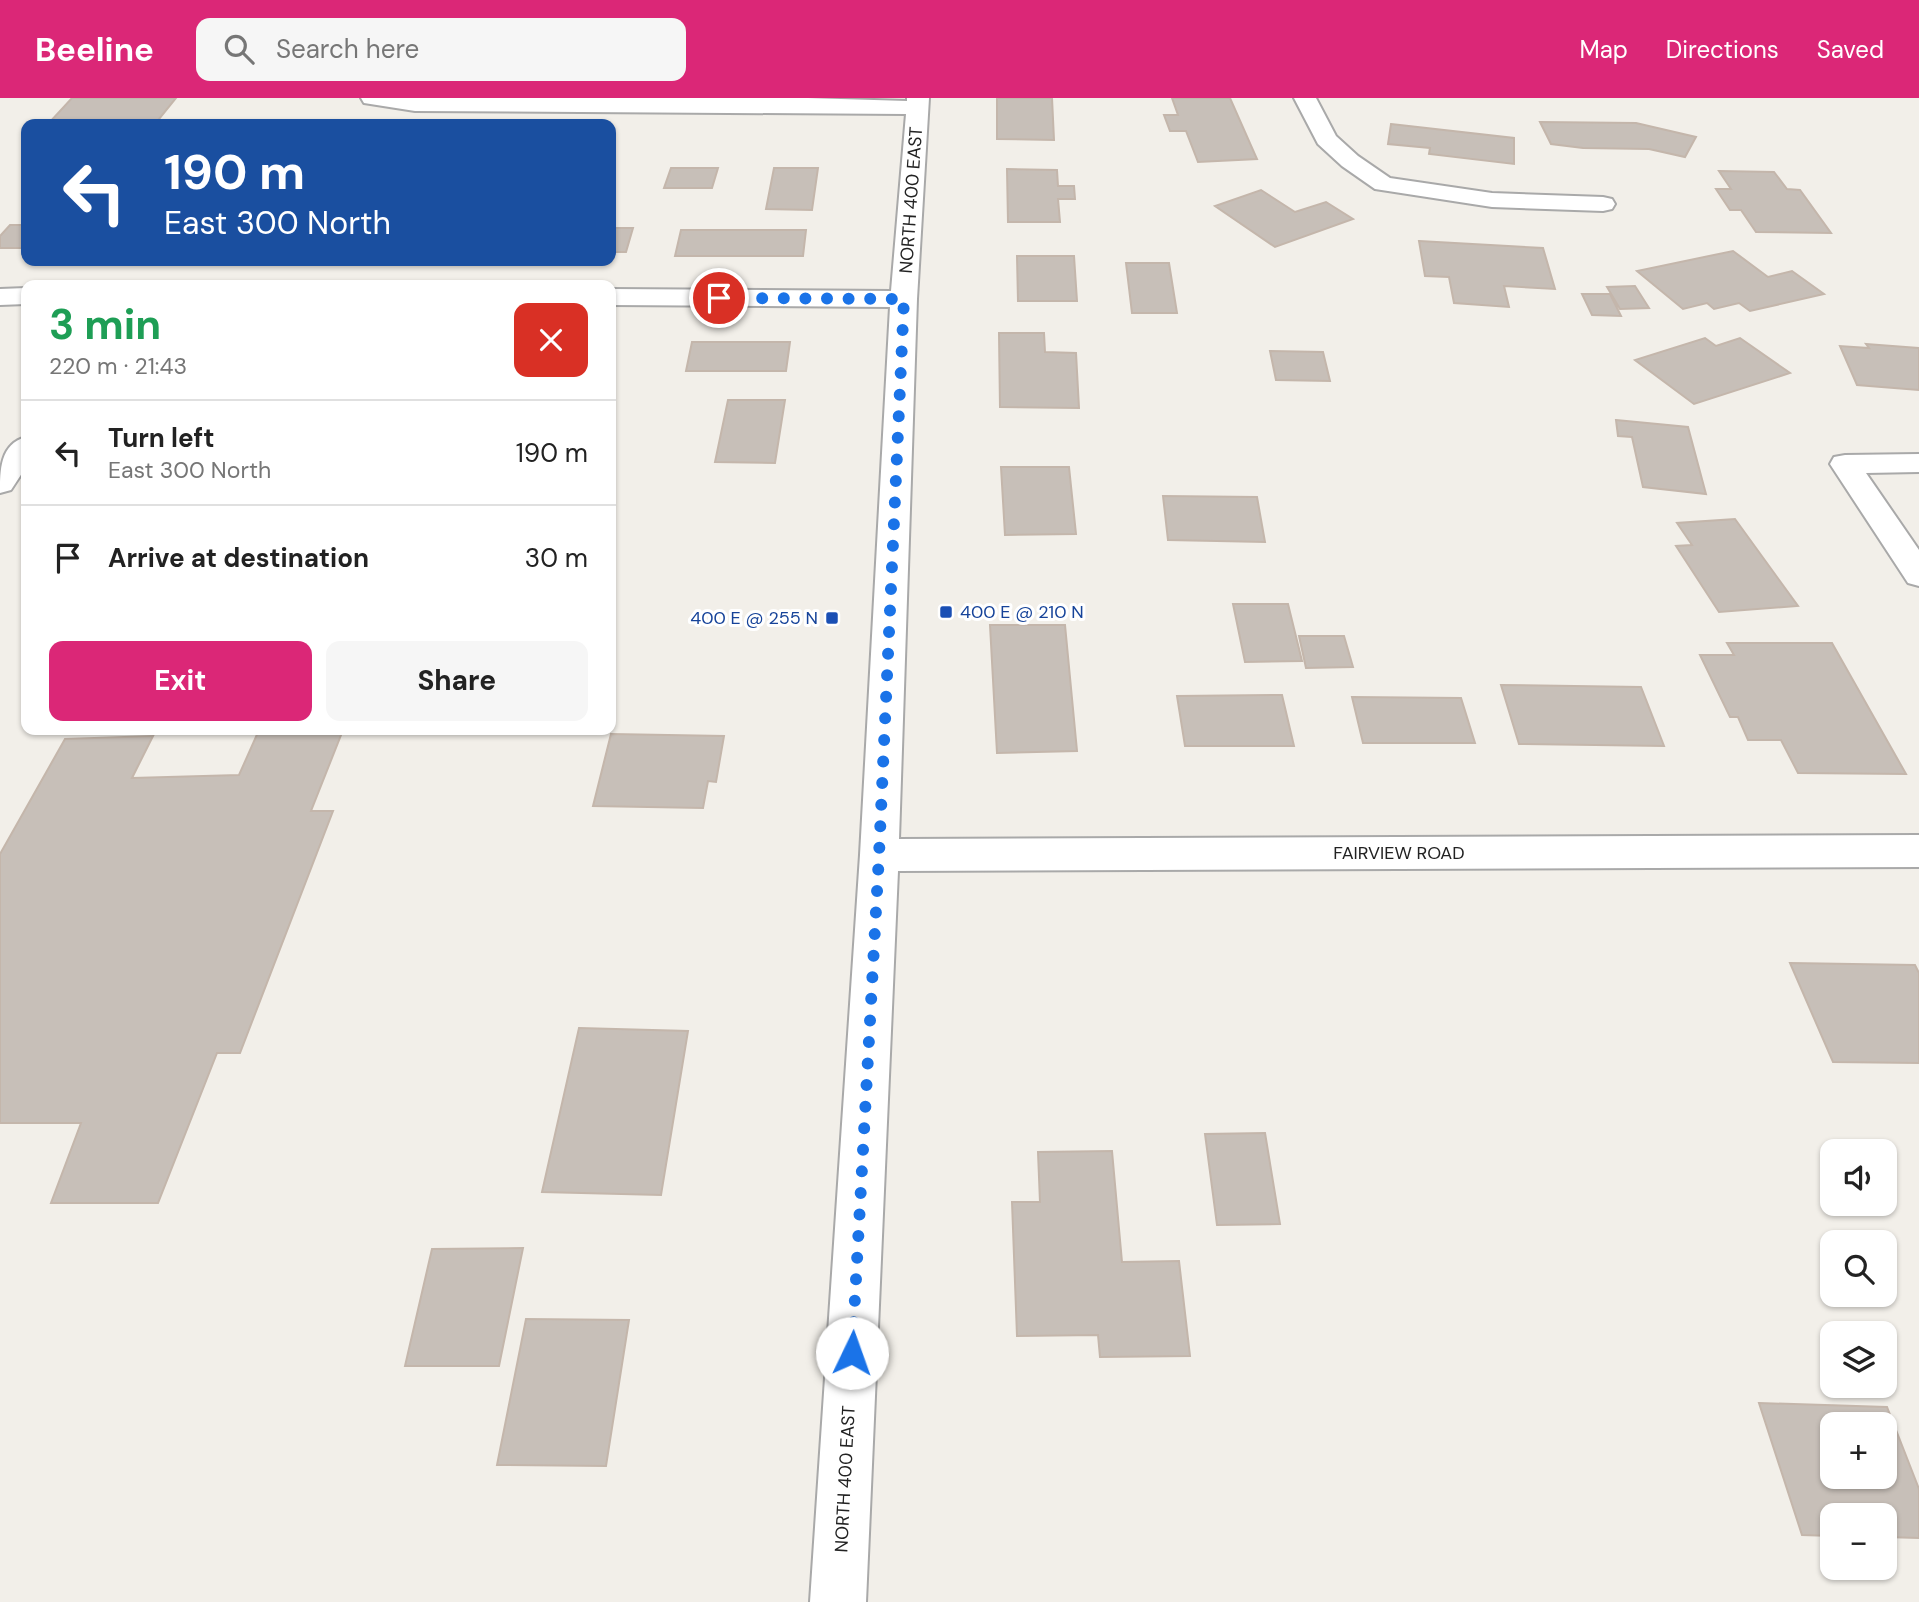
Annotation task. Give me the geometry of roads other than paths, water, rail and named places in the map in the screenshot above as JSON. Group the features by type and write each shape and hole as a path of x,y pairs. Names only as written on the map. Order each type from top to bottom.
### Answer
{"street":[{"path":"372,98 415,104 918,103"},
{"path":"1305,98 1326,139 1350,161 1383,184 1492,200 1603,204"},
{"name":"NORTH 400 EAST","path":"838,1602 879,855 904,299 918,103"},
{"path":"0,297 21,296"},
{"path":"616,298 904,299"},
{"path":"0,483 21,453"},
{"path":"1919,463 1845,464 1919,575"},
{"name":"FAIRVIEW ROAD","path":"879,855 1919,851"}],"place":[{"name":"400 E @ 210 N","path":"946,612"},
{"name":"400 E @ 255 N","path":"832,618"}]}
